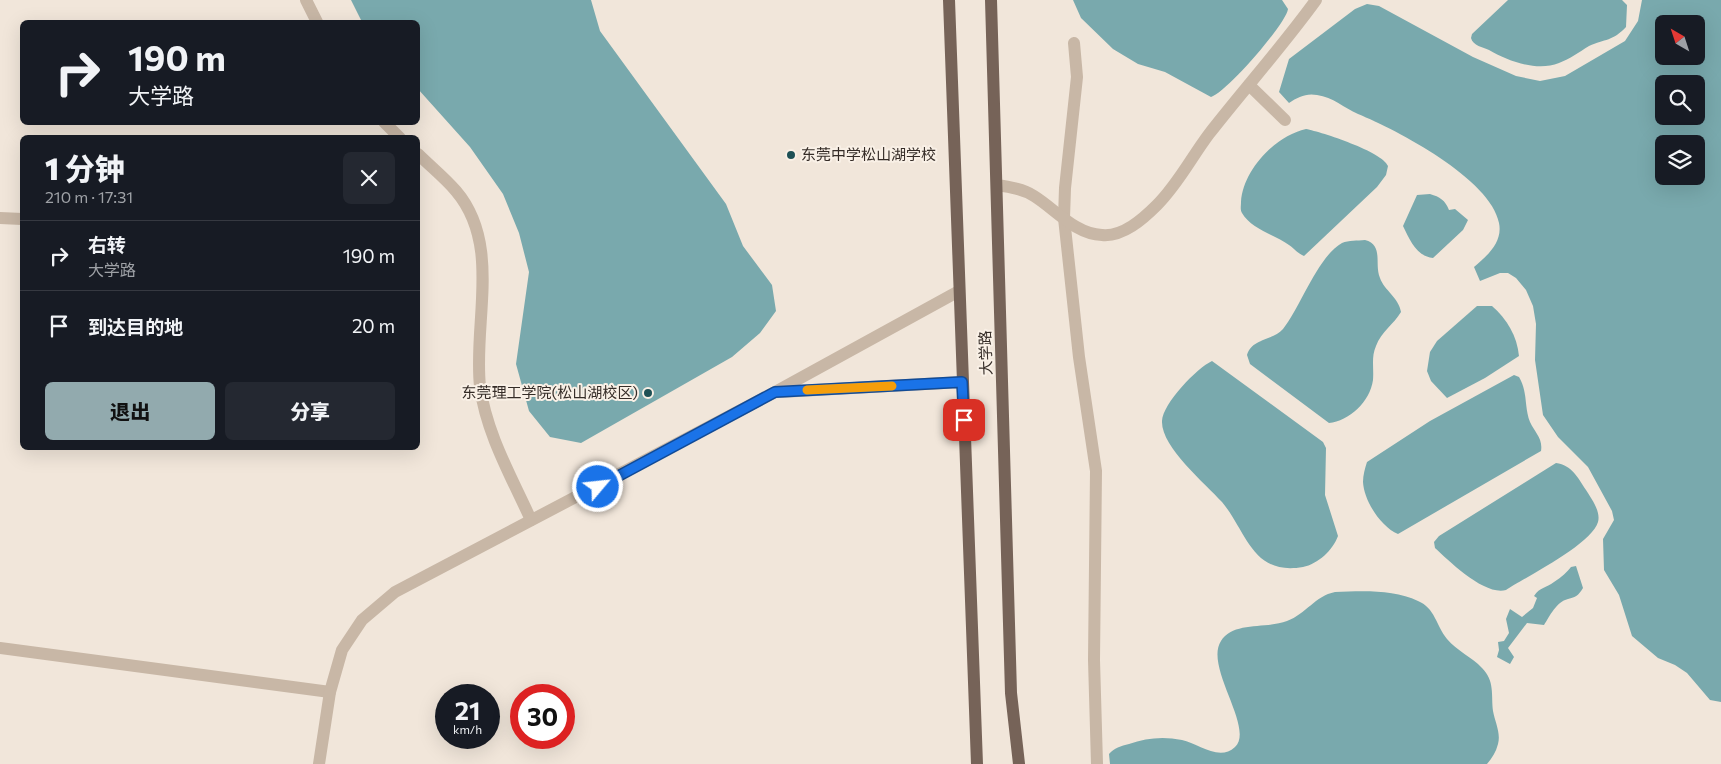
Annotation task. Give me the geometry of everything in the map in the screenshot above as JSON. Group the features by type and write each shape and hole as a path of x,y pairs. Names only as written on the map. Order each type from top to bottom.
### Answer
{"main road":[{"name":"大学路","path":"949,0 977,764"},
{"name":"大学路","path":"991,0 1011,693 1018,764"}],"street":[{"path":"306,0 316,20"},
{"path":"997,185 1032,194 1078,228 1091,234 1104,236 1129,228 1142,219 1176,184 1207,136 1289,37 1316,0"},
{"path":"1074,43 1077,77 1065,188 1064,218 1079,357 1096,471 1094,660 1097,764"},
{"path":"1249,85 1285,120"},
{"path":"387,125 397,135"},
{"path":"420,156 457,192 474,222 483,264 480,386 491,429 531,520"},
{"path":"0,218 20,219"},
{"path":"319,764 330,692 342,650 362,620 395,592 775,392 959,291"},
{"path":"775,392 962,382"},
{"path":"0,648 330,692"}],"water":[{"path":"351,0 591,0 600,31 726,204 743,246 772,285 776,311 760,333 732,357 581,443 550,437 529,411 516,364 529,272 519,233 503,194 470,147 420,91 420,20 361,20"},
{"path":"1073,0 1282,0 1288,9 1277,29 1254,57 1229,84 1211,97 1165,72 1138,64 1113,49 1081,18"},
{"path":"1508,0 1622,0 1627,5 1626,27 1613,37 1589,46 1559,63 1541,66 1523,64 1478,46 1471,38 1472,34"},
{"path":"1642,0 1721,0 1721,702 1710,700 1687,673 1675,665 1658,658 1632,636 1619,595 1604,570 1603,539 1614,520 1612,511 1588,467 1558,437 1543,415 1535,360 1536,324 1533,306 1526,290 1516,278 1508,273 1500,273 1480,281 1474,267 1489,253 1499,236 1499,223 1492,206 1461,173 1418,144 1323,96 1306,95 1289,103 1279,92 1289,59 1355,9 1367,4 1379,6 1473,57 1516,76 1540,81 1565,76 1625,41 1638,21"},
{"path":"1306,129 1338,138 1364,149 1384,161 1388,166 1386,175 1377,187 1304,256 1246,219 1242,213 1241,202 1248,178 1263,156 1283,139"},
{"path":"1430,194 1442,199 1449,210 1455,209 1468,220 1463,230 1433,258 1427,257 1418,251 1403,226 1417,195"},
{"path":"1365,240 1375,246 1378,273 1382,282 1400,307 1401,312 1381,336 1374,350 1373,380 1368,396 1357,409 1344,419 1329,423 1250,364 1247,355 1253,345 1283,329 1317,270 1333,250 1345,242"},
{"path":"1477,306 1492,306 1502,316 1514,335 1519,356 1485,378 1447,398 1431,381 1427,371 1430,352 1437,341"},
{"path":"1212,361 1323,442 1326,448 1325,495 1338,536 1329,551 1314,563 1303,567 1286,568 1272,565 1262,558 1245,538 1222,502 1185,464 1169,442 1162,421 1168,405 1190,378"},
{"path":"1514,375 1519,377 1522,383 1528,416 1540,439 1541,451 1398,534 1385,526 1374,513 1366,497 1363,477 1367,462 1430,421"},
{"path":"1556,463 1566,466 1574,473 1593,501 1599,518 1593,531 1572,550 1506,590 1498,590 1478,583 1435,548 1434,542 1439,536"},
{"path":"1576,566 1583,588 1580,593 1560,603 1544,625 1527,623 1508,648 1514,657 1510,664 1497,657 1499,650 1498,642 1504,641 1509,633 1506,619 1510,609 1522,617 1533,608 1537,598 1534,596 1539,591 1566,573 1571,567"},
{"path":"1366,591 1399,594 1424,604 1432,612 1447,639 1482,668 1491,683 1493,711 1499,736 1496,750 1487,764 1110,764 1109,754 1113,750 1148,739 1168,738 1182,740 1222,753 1235,747 1239,738 1239,726 1219,666 1218,652 1221,641 1226,635 1242,628 1279,623 1294,618 1322,597 1335,592"}],"slow traffic":[{"path":"807,390 892,386"}],"place":[{"name":"东莞中学松山湖学校","path":"791,155"},
{"name":"东莞理工学院(松山湖校区)","path":"648,393"}],"route":[{"path":"598,487 775,392 962,382 964,420"}]}
